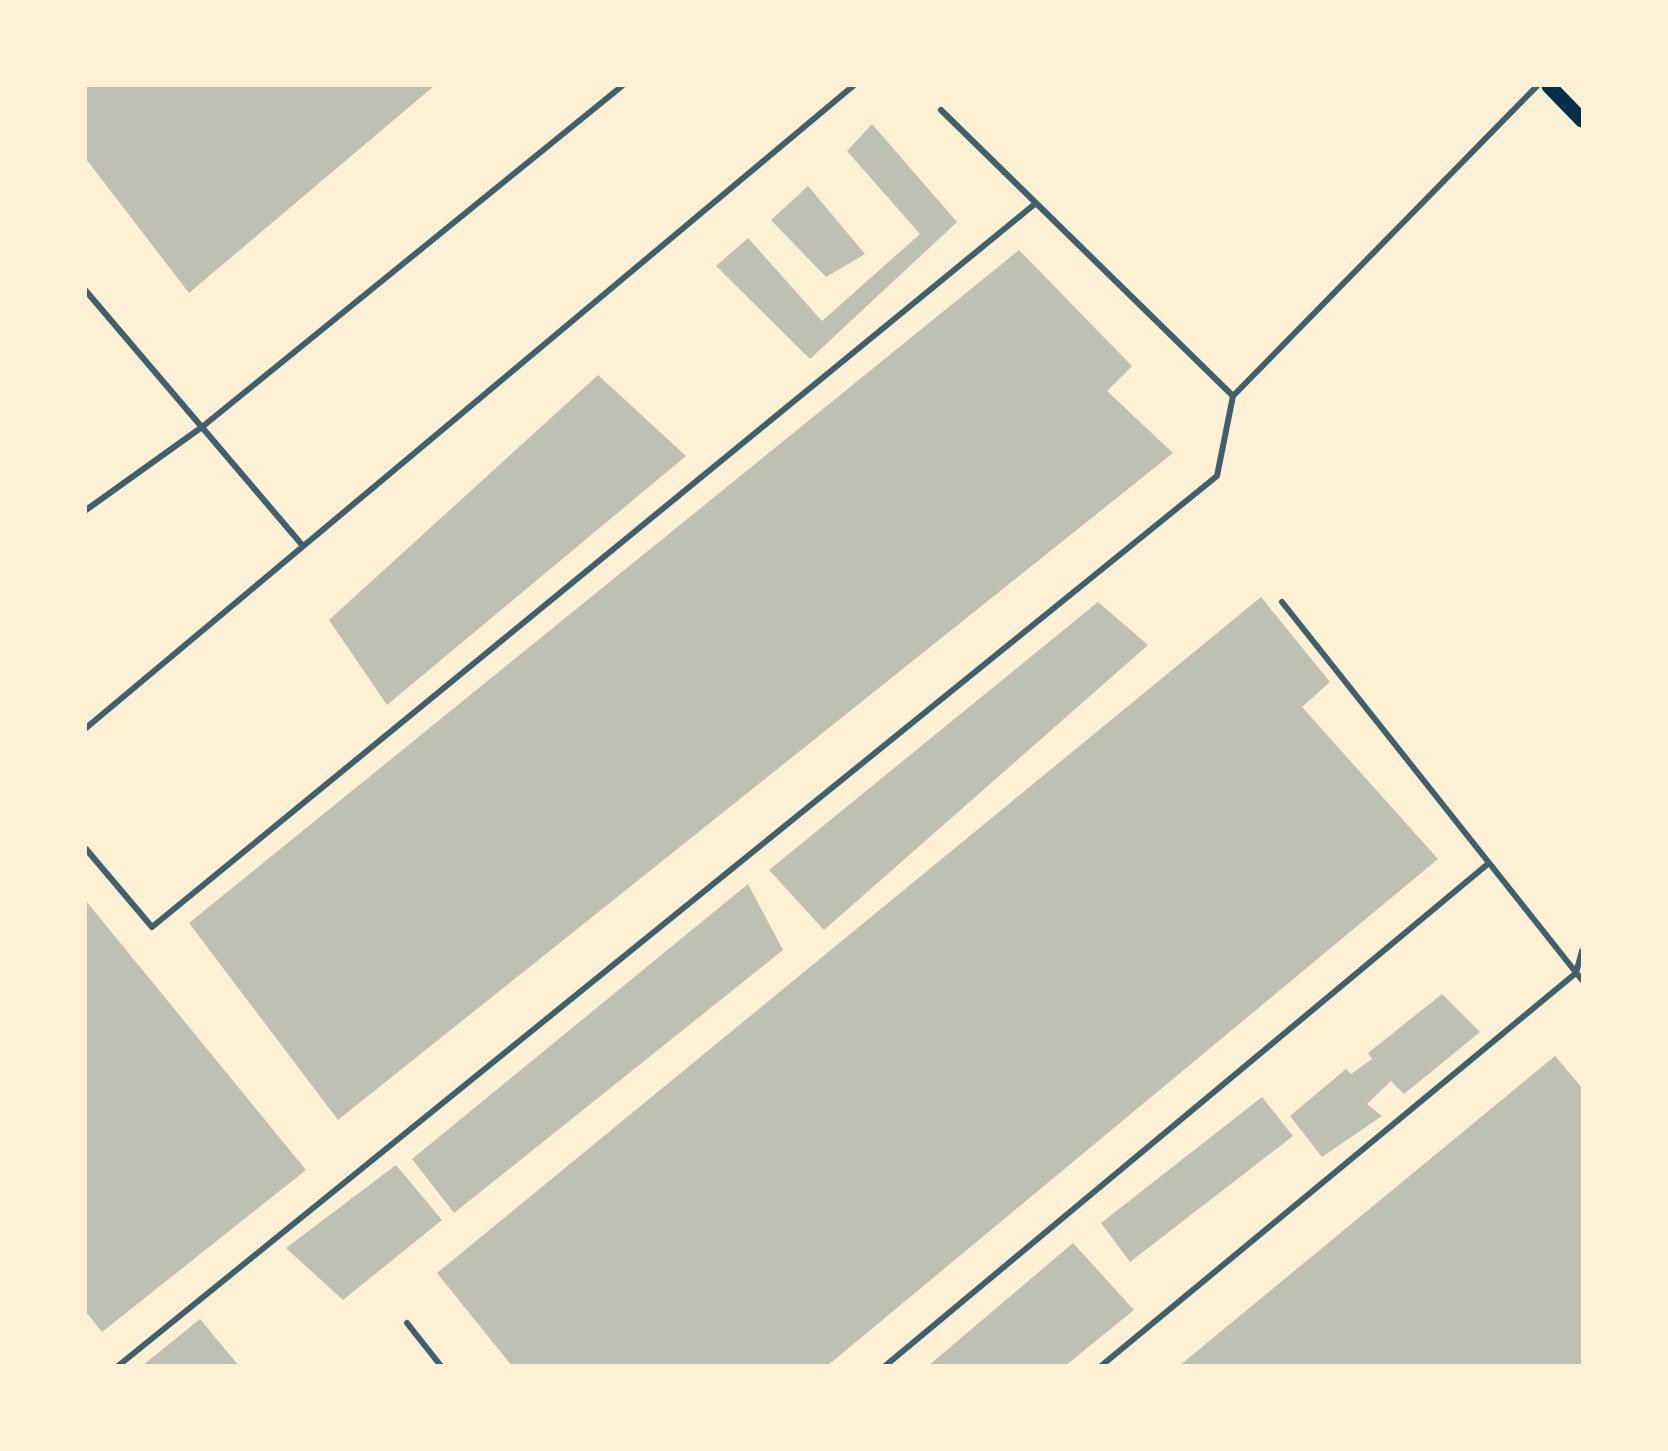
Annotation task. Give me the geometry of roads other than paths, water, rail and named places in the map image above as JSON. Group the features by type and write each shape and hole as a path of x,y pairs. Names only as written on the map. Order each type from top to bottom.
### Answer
{"main road":[{"path":"1549,86 1582,120"}],"street":[{"path":"86,510 202,427 622,86"},
{"path":"86,728 853,86"},
{"path":"118,1365 1217,476 1233,396 1537,86"},
{"path":"941,110 1233,396"},
{"path":"86,849 152,927 1036,203"},
{"path":"86,291 303,546"},
{"path":"1282,602 1582,980"},
{"path":"885,1365 1489,863"},
{"path":"1101,1365 1576,973 1582,951"},
{"path":"407,1323 441,1365"}]}
